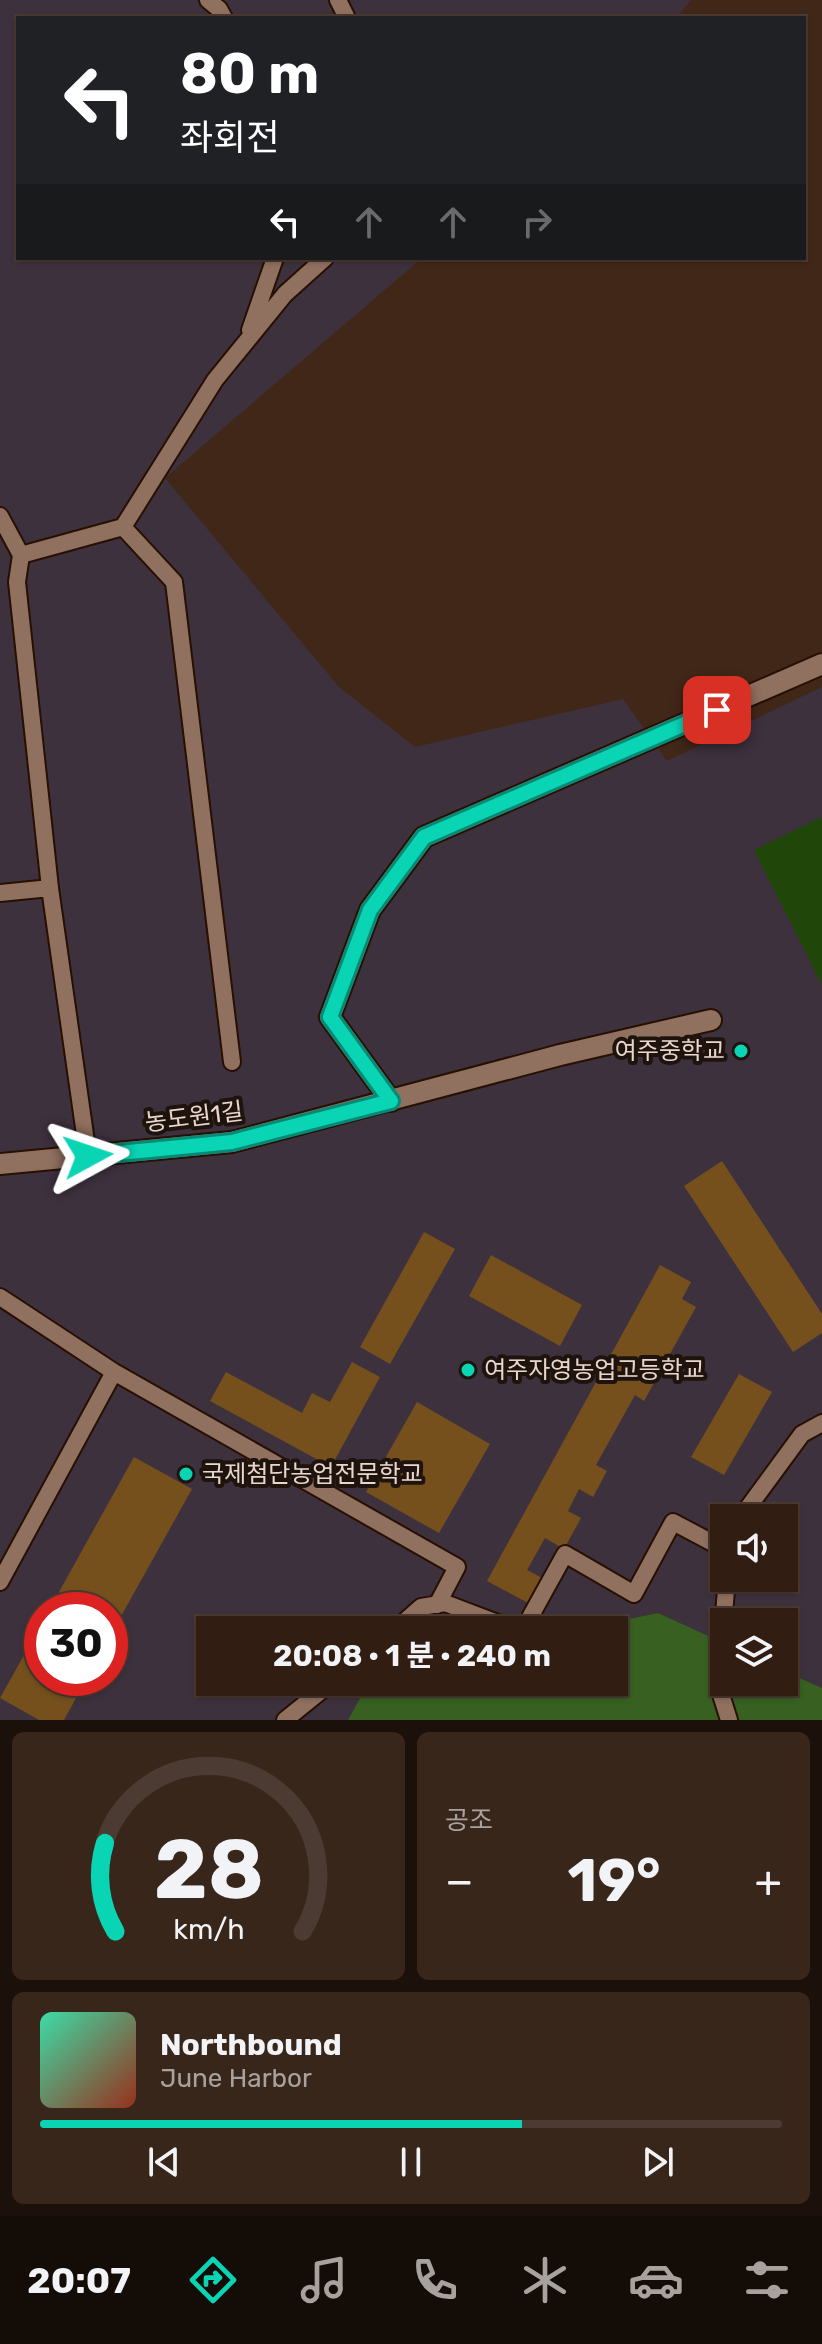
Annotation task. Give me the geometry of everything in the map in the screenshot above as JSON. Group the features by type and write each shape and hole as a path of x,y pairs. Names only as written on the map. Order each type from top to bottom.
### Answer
{"street":[{"path":"391,1101 330,1017 370,910 424,837 822,664"},
{"name":"농도원1길","path":"0,1164 232,1142 560,1055 711,1020"}],"lane":[{"path":"208,0 223,16"},
{"path":"245,343 274,260"},
{"path":"21,555 123,527 215,380 285,294 323,260"},
{"path":"0,516 21,555 17,582 50,888 88,1156"},
{"path":"123,527 174,582 232,1062"},
{"path":"0,893 50,888"},
{"path":"0,1297 114,1372 457,1567 437,1605"},
{"path":"0,1582 114,1372"},
{"path":"751,1504 802,1434 822,1423"},
{"path":"531,1616 565,1554 634,1594 673,1522 710,1542"},
{"path":"726,1592 718,1685 729,1720"},
{"path":"411,1616 421,1607 445,1603 479,1616"},
{"path":"285,1720 315,1696"}],"shaded area":[{"path":"0,0 691,0 678,16 16,16 16,260 420,260 165,478 339,687 415,747 623,699 667,761 822,687 822,1688 798,1677 798,1608 710,1608 710,1637 658,1613 628,1619 628,1616 196,1616 196,1696 361,1696 348,1720 0,1720"}],"green space":[{"path":"822,817 822,985 754,850"},
{"path":"658,1613 710,1637 710,1696 798,1696 798,1677 822,1688 822,1720 348,1720 361,1696 628,1696 628,1619"}],"building":[{"path":"722,1161 822,1314 822,1333 793,1352 684,1186"},
{"path":"424,1232 455,1249 390,1364 360,1347"},
{"path":"491,1255 582,1305 560,1346 469,1296"},
{"path":"660,1265 691,1282 682,1299 696,1307 644,1401 635,1395 596,1465 607,1471 593,1497 579,1489 568,1511 581,1518 564,1549 545,1538 527,1570 546,1580 532,1605 487,1581"},
{"path":"352,1362 380,1377 331,1467 210,1401 226,1372 302,1413 312,1393 330,1402"},
{"path":"739,1374 772,1392 724,1475 691,1457"},
{"path":"417,1402 490,1444 439,1533 366,1492"},
{"path":"134,1457 192,1489 128,1604 128,1592 59,1592"},
{"path":"24,1655 24,1696 77,1696 64,1720 39,1720 0,1698"}],"place":[{"name":"여주중학교","path":"741,1051"},
{"name":"여주자영농업고등학교","path":"468,1370"},
{"name":"국제첨단농업전문학교","path":"186,1474"}],"route":[{"path":"88,1156 232,1142 391,1101 330,1017 370,910 424,837 717,710"}]}
